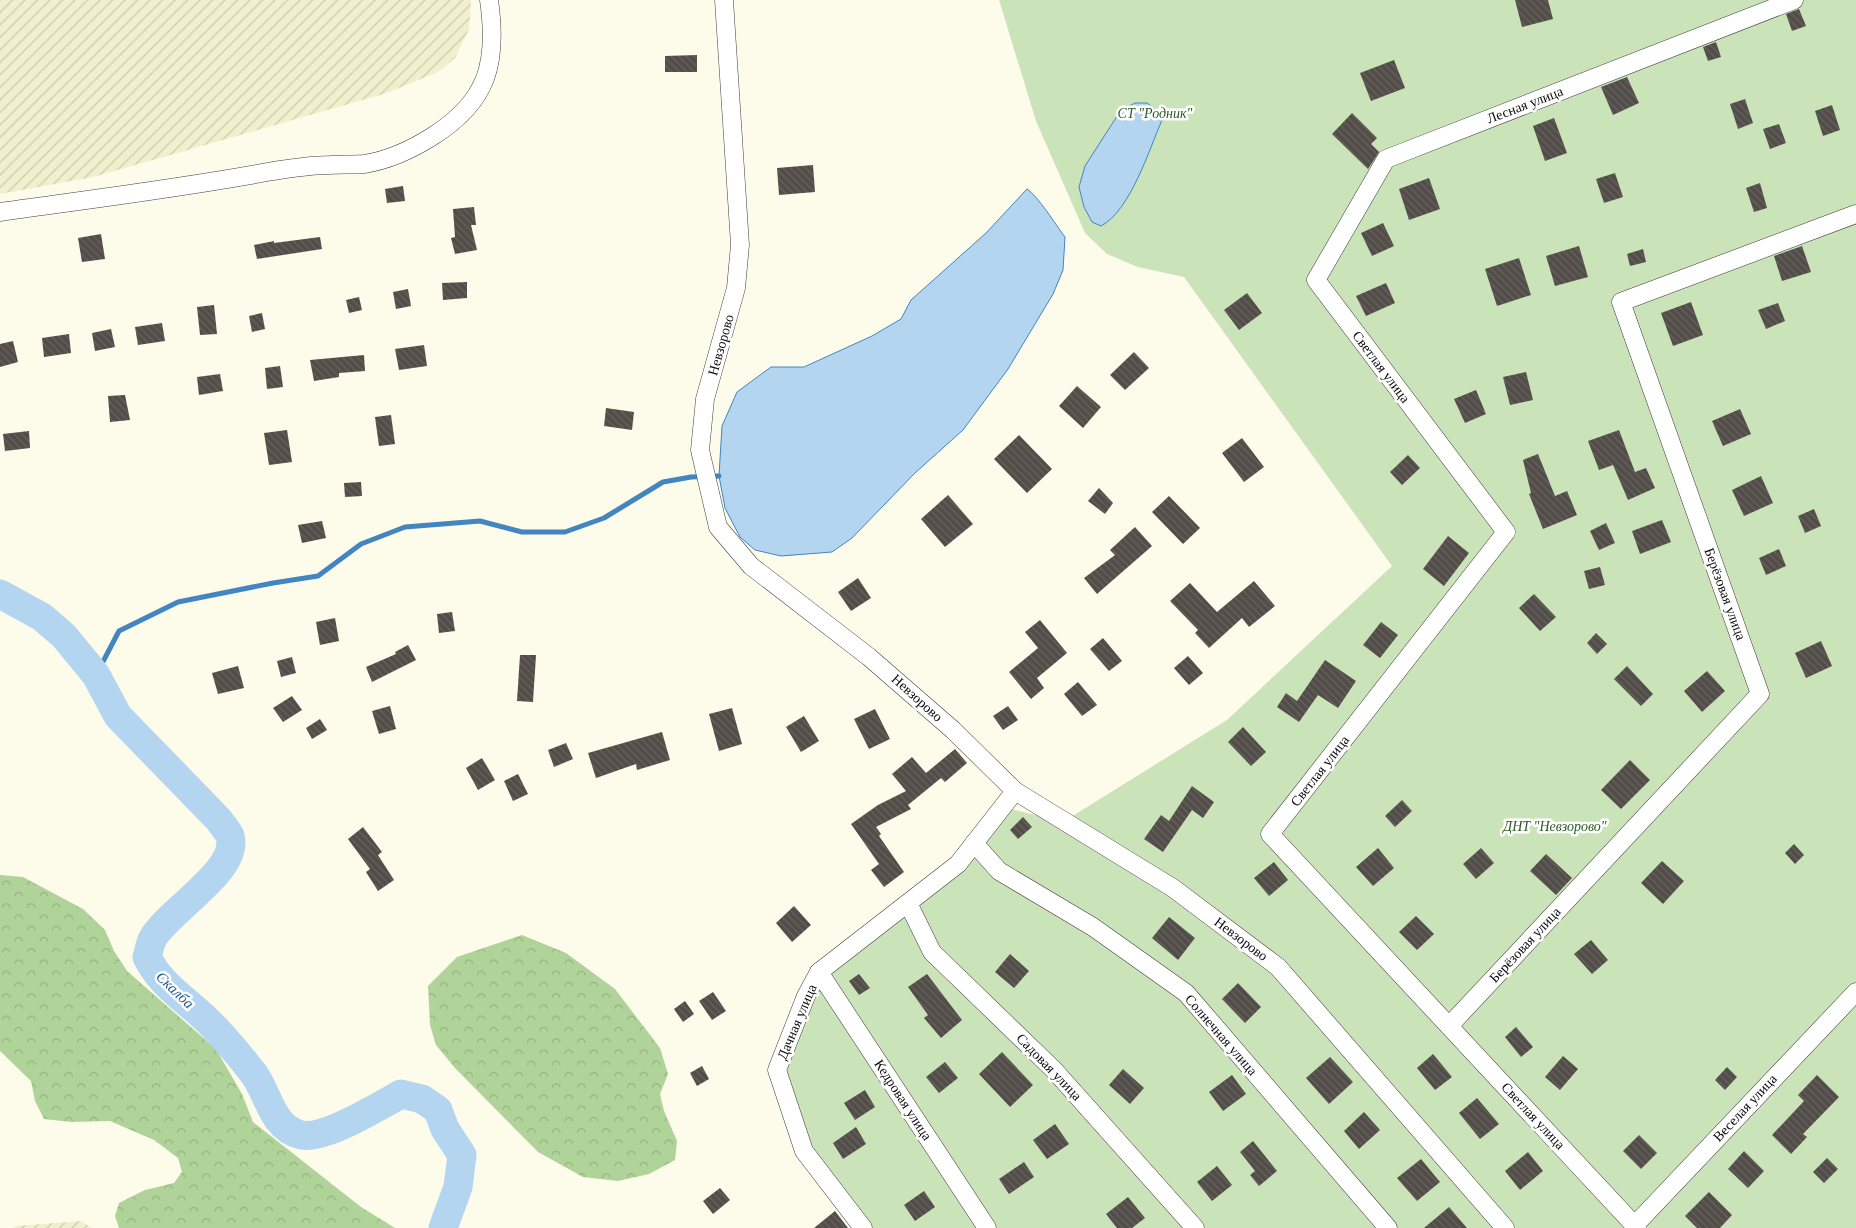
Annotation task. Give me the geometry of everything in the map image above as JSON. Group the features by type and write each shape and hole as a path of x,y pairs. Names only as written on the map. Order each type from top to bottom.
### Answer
{"street":[{"path":"0,212 217,182 295,168 362,164 395,158 442,131 465,112 480,93 488,70 492,50 489,0"},
{"name":"Невзорово","path":"724,0 740,245 736,288 705,399 700,450 718,527 751,566 863,651 953,730 1016,790 1173,888 1278,967 1505,1228"},
{"name":"Лесная улица","path":"1316,280 1386,159 1794,0"},
{"name":"Берёзовая улица","path":"1449,1026 1760,694 1621,302 1856,214"},
{"name":"Светлая улица","path":"1316,280 1506,532 1270,834 1636,1227"},
{"name":"Дачная улица","path":"863,1228 804,1151 777,1070 806,996 819,972 958,864 1016,790"},
{"name":"Солнечная улица","path":"974,843 999,871 1093,927 1186,993 1388,1228"},
{"name":"Садовая улица","path":"908,903 932,952 1054,1070 1195,1228"},
{"name":"Кедровая улица","path":"819,972 987,1228"},
{"name":"Веселая улица","path":"1636,1227 1856,992"}],"green space":[{"path":"0,0 471,0 469,29 455,58 438,72 387,93 93,177 0,194"},
{"name":"ДНТ \"Невзорово\"","path":"999,0 1856,0 1856,1228 859,1228 808,1161 780,1056 802,991 843,941 950,877 1011,809 1063,822 1227,720 1392,566 1184,277 1138,267 1107,254 1085,233 1036,121"},
{"path":"0,875 23,877 83,909 105,930 114,951 127,971 216,1049 242,1094 253,1122 361,1207 395,1228 119,1228 115,1216 119,1203 145,1190 174,1183 182,1172 178,1158 154,1140 110,1121 71,1122 44,1119 35,1101 31,1081 0,1051"},
{"path":"522,935 566,953 615,989 660,1048 668,1074 660,1094 664,1111 677,1141 675,1160 649,1174 618,1181 583,1177 538,1152 455,1068 436,1045 430,1025 428,986 457,957"},
{"path":"81,1221 92,1228 13,1228 16,1226"}],"water":[{"path":"1135,103 1147,103 1159,112 1162,120 1130,194 1121,207 1101,226 1092,222 1084,207 1079,187 1085,166 1121,110"},
{"path":"1027,189 1041,204 1065,237 1063,270 1053,294 1008,369 963,430 915,473 852,538 832,552 781,556 755,550 740,537 725,508 719,476 722,426 737,392 771,367 804,367 872,336 901,319 911,300 986,233"}],"building":[{"path":"1515,0 1548,0 1553,19 1522,27"},
{"path":"1799,9 1806,26 1792,31 1786,14"},
{"path":"1716,42 1721,57 1708,61 1703,47"},
{"path":"697,55 697,72 665,72 665,56"},
{"path":"1394,60 1405,88 1371,101 1360,73"},
{"path":"1627,77 1639,103 1613,115 1601,87"},
{"path":"1745,99 1753,123 1738,129 1730,104"},
{"path":"1832,105 1840,130 1823,136 1815,111"},
{"path":"1352,113 1377,138 1371,144 1379,152 1368,169 1332,134"},
{"path":"1554,118 1567,153 1545,161 1533,126"},
{"path":"1779,124 1786,143 1770,149 1763,129"},
{"path":"813,165 815,192 779,195 777,168"},
{"path":"1615,173 1623,197 1604,203 1596,179"},
{"path":"1429,178 1440,209 1409,220 1399,189"},
{"path":"1760,183 1767,208 1754,212 1746,188"},
{"path":"403,186 405,201 387,203 385,189"},
{"path":"474,207 476,225 471,225 477,250 455,254 451,238 455,237 453,209"},
{"path":"1383,223 1394,246 1372,256 1361,233"},
{"path":"101,234 105,259 82,262 78,238"},
{"path":"320,237 322,249 257,259 254,245 274,241 274,243"},
{"path":"1579,246 1588,277 1555,286 1546,256"},
{"path":"1802,246 1811,272 1782,281 1774,256"},
{"path":"1643,249 1646,262 1630,266 1627,254"},
{"path":"1519,258 1531,295 1497,306 1485,269"},
{"path":"467,282 467,298 443,300 442,283"},
{"path":"1386,283 1395,303 1366,316 1356,296"},
{"path":"408,289 411,306 396,309 393,292"},
{"path":"1247,293 1262,313 1239,330 1224,310"},
{"path":"359,297 362,310 349,313 346,300"},
{"path":"1691,302 1703,335 1673,346 1661,313"},
{"path":"1778,303 1785,321 1766,329 1758,310"},
{"path":"214,305 217,334 200,335 197,307"},
{"path":"262,313 265,329 252,332 249,316"},
{"path":"162,323 165,341 138,345 135,327"},
{"path":"111,329 115,347 95,351 92,333"},
{"path":"69,334 71,353 44,357 42,338"},
{"path":"13,341 18,362 0,367 0,344"},
{"path":"424,345 427,366 399,370 395,349"},
{"path":"1134,352 1149,368 1125,390 1110,375"},
{"path":"364,355 365,371 339,373 339,377 314,381 310,360"},
{"path":"280,366 283,387 267,389 265,368"},
{"path":"1526,372 1533,400 1510,405 1503,377"},
{"path":"220,374 223,391 199,395 197,377"},
{"path":"1077,386 1101,407 1083,428 1059,406"},
{"path":"1476,390 1486,414 1465,423 1454,399"},
{"path":"125,395 130,420 110,422 108,396"},
{"path":"606,408 634,412 632,430 604,426"},
{"path":"1740,409 1751,434 1723,446 1712,421"},
{"path":"391,415 395,444 379,446 375,417"},
{"path":"287,430 292,462 269,465 264,433"},
{"path":"1619,430 1635,472 1646,468 1655,488 1628,500 1613,465 1599,470 1588,441"},
{"path":"29,431 30,448 5,451 3,434"},
{"path":"1019,435 1052,469 1027,493 994,459"},
{"path":"1242,438 1264,467 1244,482 1222,453"},
{"path":"1538,454 1555,496 1567,491 1577,515 1543,529 1529,494 1531,493 1523,460"},
{"path":"1408,455 1420,468 1402,485 1390,472"},
{"path":"1761,476 1773,503 1744,516 1732,490"},
{"path":"361,482 362,496 345,497 344,483"},
{"path":"1099,488 1113,503 1105,514 1088,501"},
{"path":"948,495 973,524 945,547 921,519"},
{"path":"1169,496 1200,528 1183,544 1152,512"},
{"path":"1814,509 1821,526 1805,533 1798,516"},
{"path":"1662,520 1671,542 1640,554 1632,531"},
{"path":"322,521 326,538 302,543 298,525"},
{"path":"1606,523 1615,543 1599,550 1590,531"},
{"path":"1135,527 1152,546 1097,594 1084,578 1115,555 1110,550"},
{"path":"1448,536 1469,553 1444,586 1423,569"},
{"path":"1779,549 1786,566 1766,575 1759,558"},
{"path":"1600,567 1605,585 1589,589 1584,571"},
{"path":"858,578 871,598 851,611 838,592"},
{"path":"1254,581 1275,606 1249,627 1242,618 1209,648 1195,633 1198,630 1170,601 1190,583 1217,612"},
{"path":"1534,594 1556,617 1540,631 1519,608"},
{"path":"452,612 455,631 439,633 437,614"},
{"path":"335,618 339,641 320,645 316,622"},
{"path":"1040,620 1067,653 1037,678 1044,688 1031,699 1009,672 1038,648 1025,632"},
{"path":"1381,622 1398,635 1380,658 1363,645"},
{"path":"1596,633 1607,644 1597,654 1587,643"},
{"path":"1103,638 1122,661 1109,671 1090,649"},
{"path":"1821,641 1832,666 1806,678 1795,653"},
{"path":"408,645 416,660 372,682 366,667 396,654 395,652"},
{"path":"520,655 536,655 533,702 517,701"},
{"path":"1188,656 1203,673 1189,685 1174,668"},
{"path":"292,657 296,673 281,677 277,661"},
{"path":"1325,660 1356,681 1338,708 1318,695 1299,722 1277,707 1286,693 1297,701"},
{"path":"238,666 244,688 218,694 212,673"},
{"path":"1627,666 1653,694 1641,706 1614,679"},
{"path":"1707,671 1725,691 1702,712 1684,691"},
{"path":"1078,682 1097,705 1082,716 1064,694"},
{"path":"292,696 302,710 283,722 273,708"},
{"path":"390,706 396,729 379,734 372,711"},
{"path":"1008,706 1018,720 1003,730 993,716"},
{"path":"732,708 742,744 719,751 709,714"},
{"path":"875,709 890,739 869,749 854,719"},
{"path":"804,716 819,741 801,752 786,727"},
{"path":"320,719 327,730 312,739 306,728"},
{"path":"1243,727 1266,752 1251,766 1228,742"},
{"path":"662,732 670,760 637,770 636,764 596,778 588,753"},
{"path":"566,743 573,759 554,767 548,750"},
{"path":"955,749 967,763 945,782 941,778 908,805 911,809 876,827 881,834 879,836 904,872 884,887 871,870 879,864 851,824 878,805 906,791 892,774 912,757 926,773"},
{"path":"482,758 495,780 478,790 466,768"},
{"path":"1630,760 1650,780 1621,809 1601,790"},
{"path":"518,774 528,794 513,801 504,781"},
{"path":"1192,786 1214,802 1203,818 1192,810 1163,852 1144,839 1161,815 1169,821"},
{"path":"1402,800 1412,811 1395,827 1385,816"},
{"path":"1023,817 1032,827 1018,839 1010,830"},
{"path":"363,827 382,852 378,855 394,880 378,891 366,872 370,869 348,839"},
{"path":"1794,844 1804,855 1795,864 1785,853"},
{"path":"1378,848 1394,868 1373,886 1356,867"},
{"path":"1481,848 1494,863 1476,879 1463,864"},
{"path":"1546,854 1572,878 1556,895 1530,871"},
{"path":"1662,861 1684,881 1663,904 1641,883"},
{"path":"1274,862 1288,880 1269,896 1254,878"},
{"path":"794,906 811,925 792,942 776,923"},
{"path":"1416,916 1434,934 1417,950 1399,932"},
{"path":"1169,917 1195,938 1178,960 1152,938"},
{"path":"1591,940 1608,960 1592,974 1574,954"},
{"path":"1010,954 1029,971 1014,988 995,972"},
{"path":"859,974 870,988 859,995 849,981"},
{"path":"927,974 962,1020 941,1038 924,1018 928,1015 908,987"},
{"path":"1238,983 1261,1007 1245,1023 1222,999"},
{"path":"713,992 726,1011 712,1020 699,1001"},
{"path":"685,1001 694,1014 683,1022 674,1009"},
{"path":"1516,1027 1533,1047 1521,1057 1505,1037"},
{"path":"1002,1052 1033,1085 1010,1107 979,1074"},
{"path":"1433,1054 1452,1077 1435,1090 1417,1068"},
{"path":"1563,1056 1578,1069 1560,1090 1545,1077"},
{"path":"1330,1057 1353,1082 1329,1104 1306,1078"},
{"path":"945,1062 958,1078 939,1093 926,1077"},
{"path":"702,1066 709,1079 697,1086 690,1073"},
{"path":"1727,1067 1737,1077 1725,1090 1715,1080"},
{"path":"1123,1069 1144,1088 1130,1104 1109,1085"},
{"path":"1232,1075 1246,1094 1223,1111 1209,1092"},
{"path":"1817,1075 1839,1097 1803,1134 1807,1137 1791,1154 1772,1135 1804,1101 1798,1095"},
{"path":"865,1090 875,1107 855,1120 844,1103"},
{"path":"1477,1098 1499,1124 1480,1139 1459,1113"},
{"path":"1364,1112 1380,1130 1359,1149 1344,1131"},
{"path":"1055,1124 1069,1144 1047,1159 1033,1140"},
{"path":"856,1127 866,1144 843,1159 833,1143"},
{"path":"1639,1135 1657,1153 1641,1169 1623,1151"},
{"path":"1253,1141 1277,1171 1259,1186 1250,1175 1255,1171 1240,1152"},
{"path":"1744,1151 1764,1171 1748,1188 1728,1169"},
{"path":"1528,1152 1543,1171 1520,1190 1505,1171"},
{"path":"1827,1158 1838,1169 1824,1183 1813,1172"},
{"path":"1421,1159 1440,1182 1417,1201 1397,1178"},
{"path":"1024,1162 1034,1177 1009,1194 999,1179"},
{"path":"1217,1166 1232,1185 1212,1201 1197,1182"},
{"path":"720,1188 730,1200 713,1214 703,1201"},
{"path":"924,1191 935,1207 915,1221 904,1205"},
{"path":"1709,1192 1732,1215 1720,1228 1697,1228 1685,1216"},
{"path":"1128,1197 1145,1218 1132,1228 1117,1228 1106,1214"},
{"path":"1449,1207 1467,1228 1424,1228"},
{"path":"835,1211 848,1228 814,1228"}],"waterway":[{"path":"96,675 119,631 178,602 318,576 361,544 405,527 480,521 522,532 565,532 604,518 663,482 691,477 719,476"},
{"name":"Скалба","path":"0,594 42,617 64,636 96,675 118,716 219,820 230,836 230,849 214,876 161,927 153,938 147,957 153,967 167,985 209,1022 238,1054 259,1082 277,1118 291,1131 301,1135 324,1132 352,1121 401,1094 422,1099 438,1110 445,1129 462,1155 458,1187 443,1228"}],"park label":[{"name":"СТ \"Родник\"","path":"1155,113"}]}
